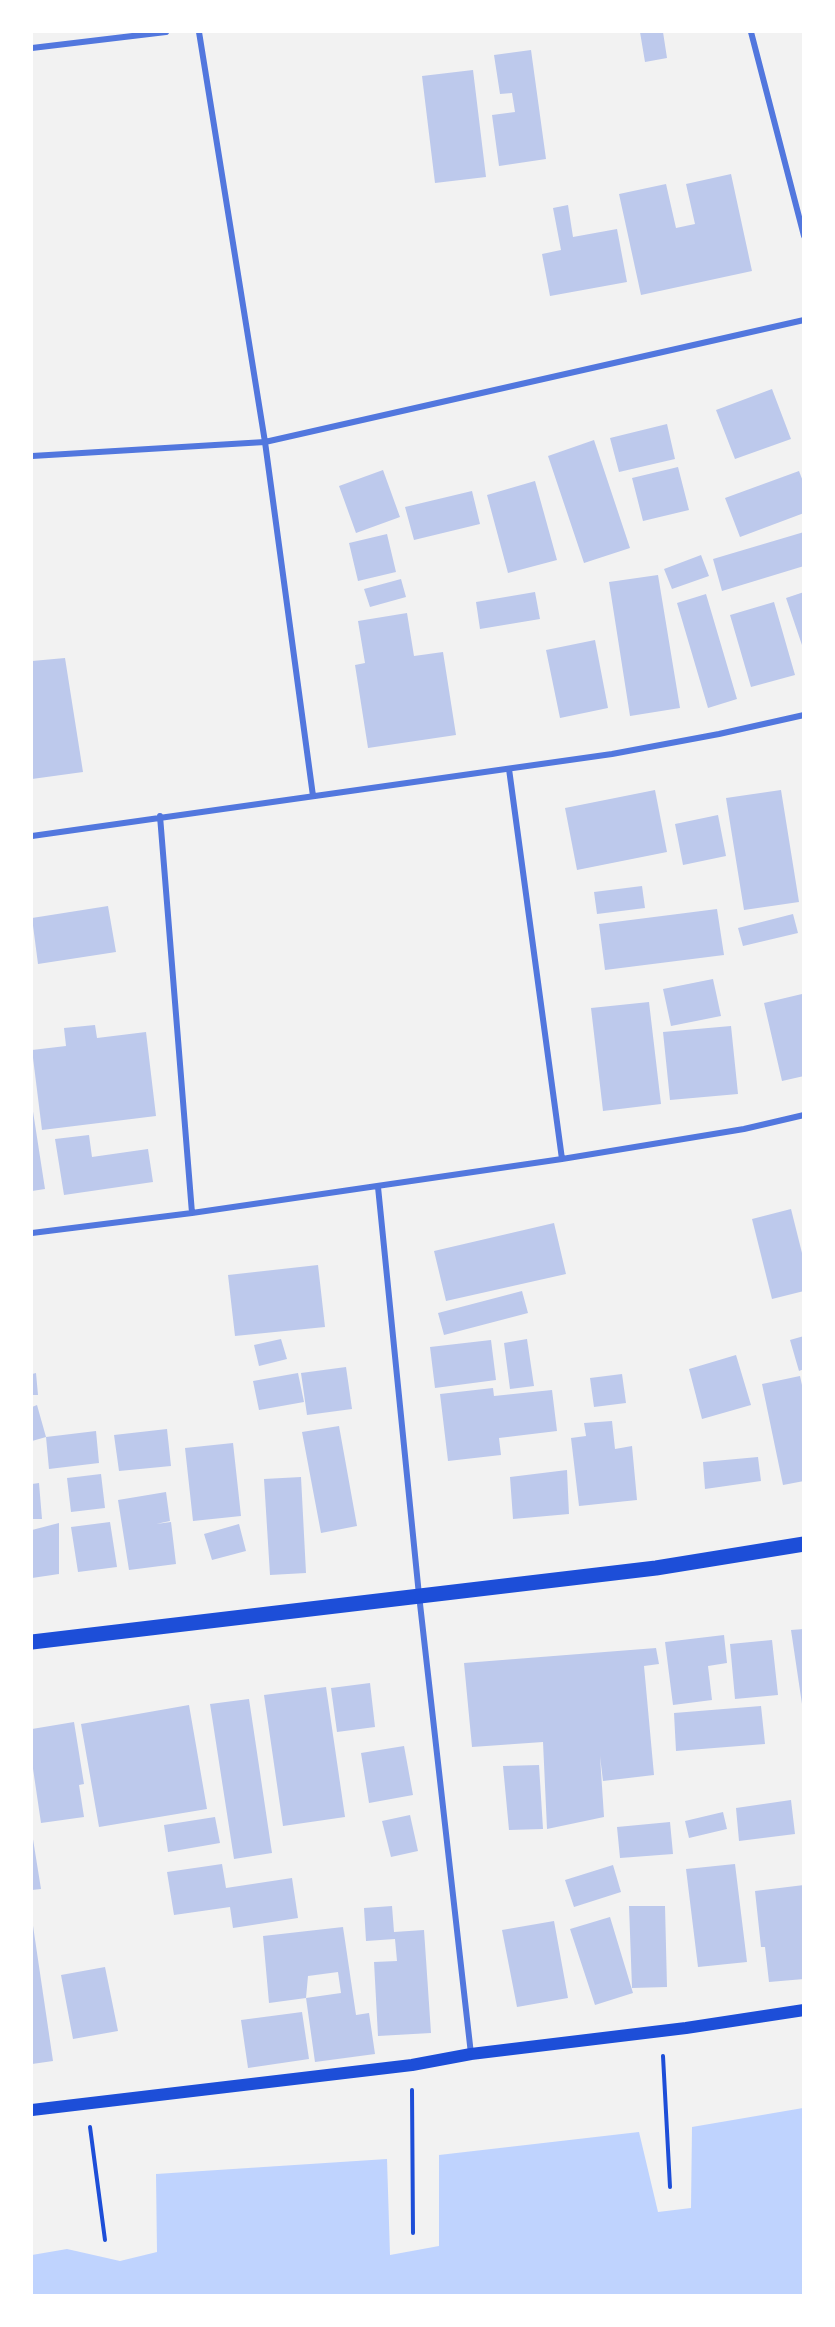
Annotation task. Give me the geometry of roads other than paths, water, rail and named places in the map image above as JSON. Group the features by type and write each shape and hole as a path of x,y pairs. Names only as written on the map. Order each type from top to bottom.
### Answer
{"main road":[{"path":"32,1642 656,1568 804,1544"},
{"path":"32,2110 412,2065 471,2054 662,2031 804,2010"}],"street":[{"path":"32,48 166,32"},
{"path":"199,32 265,442 313,796"},
{"path":"751,32 804,236"},
{"path":"32,456 265,442 804,320"},
{"path":"32,836 160,816 509,769 719,734 804,715"},
{"path":"509,769 562,1159"},
{"path":"160,816 192,1213"},
{"path":"32,1233 378,1187 744,1129 804,1116"},
{"path":"378,1187 419,1595 471,2054"}],"water":[{"path":"803,2108 803,2295 32,2295 32,2255 67,2249 120,2261 157,2252 156,2174 387,2159 390,2255 439,2246 439,2155 639,2132 658,2212 691,2208 692,2127"}]}
